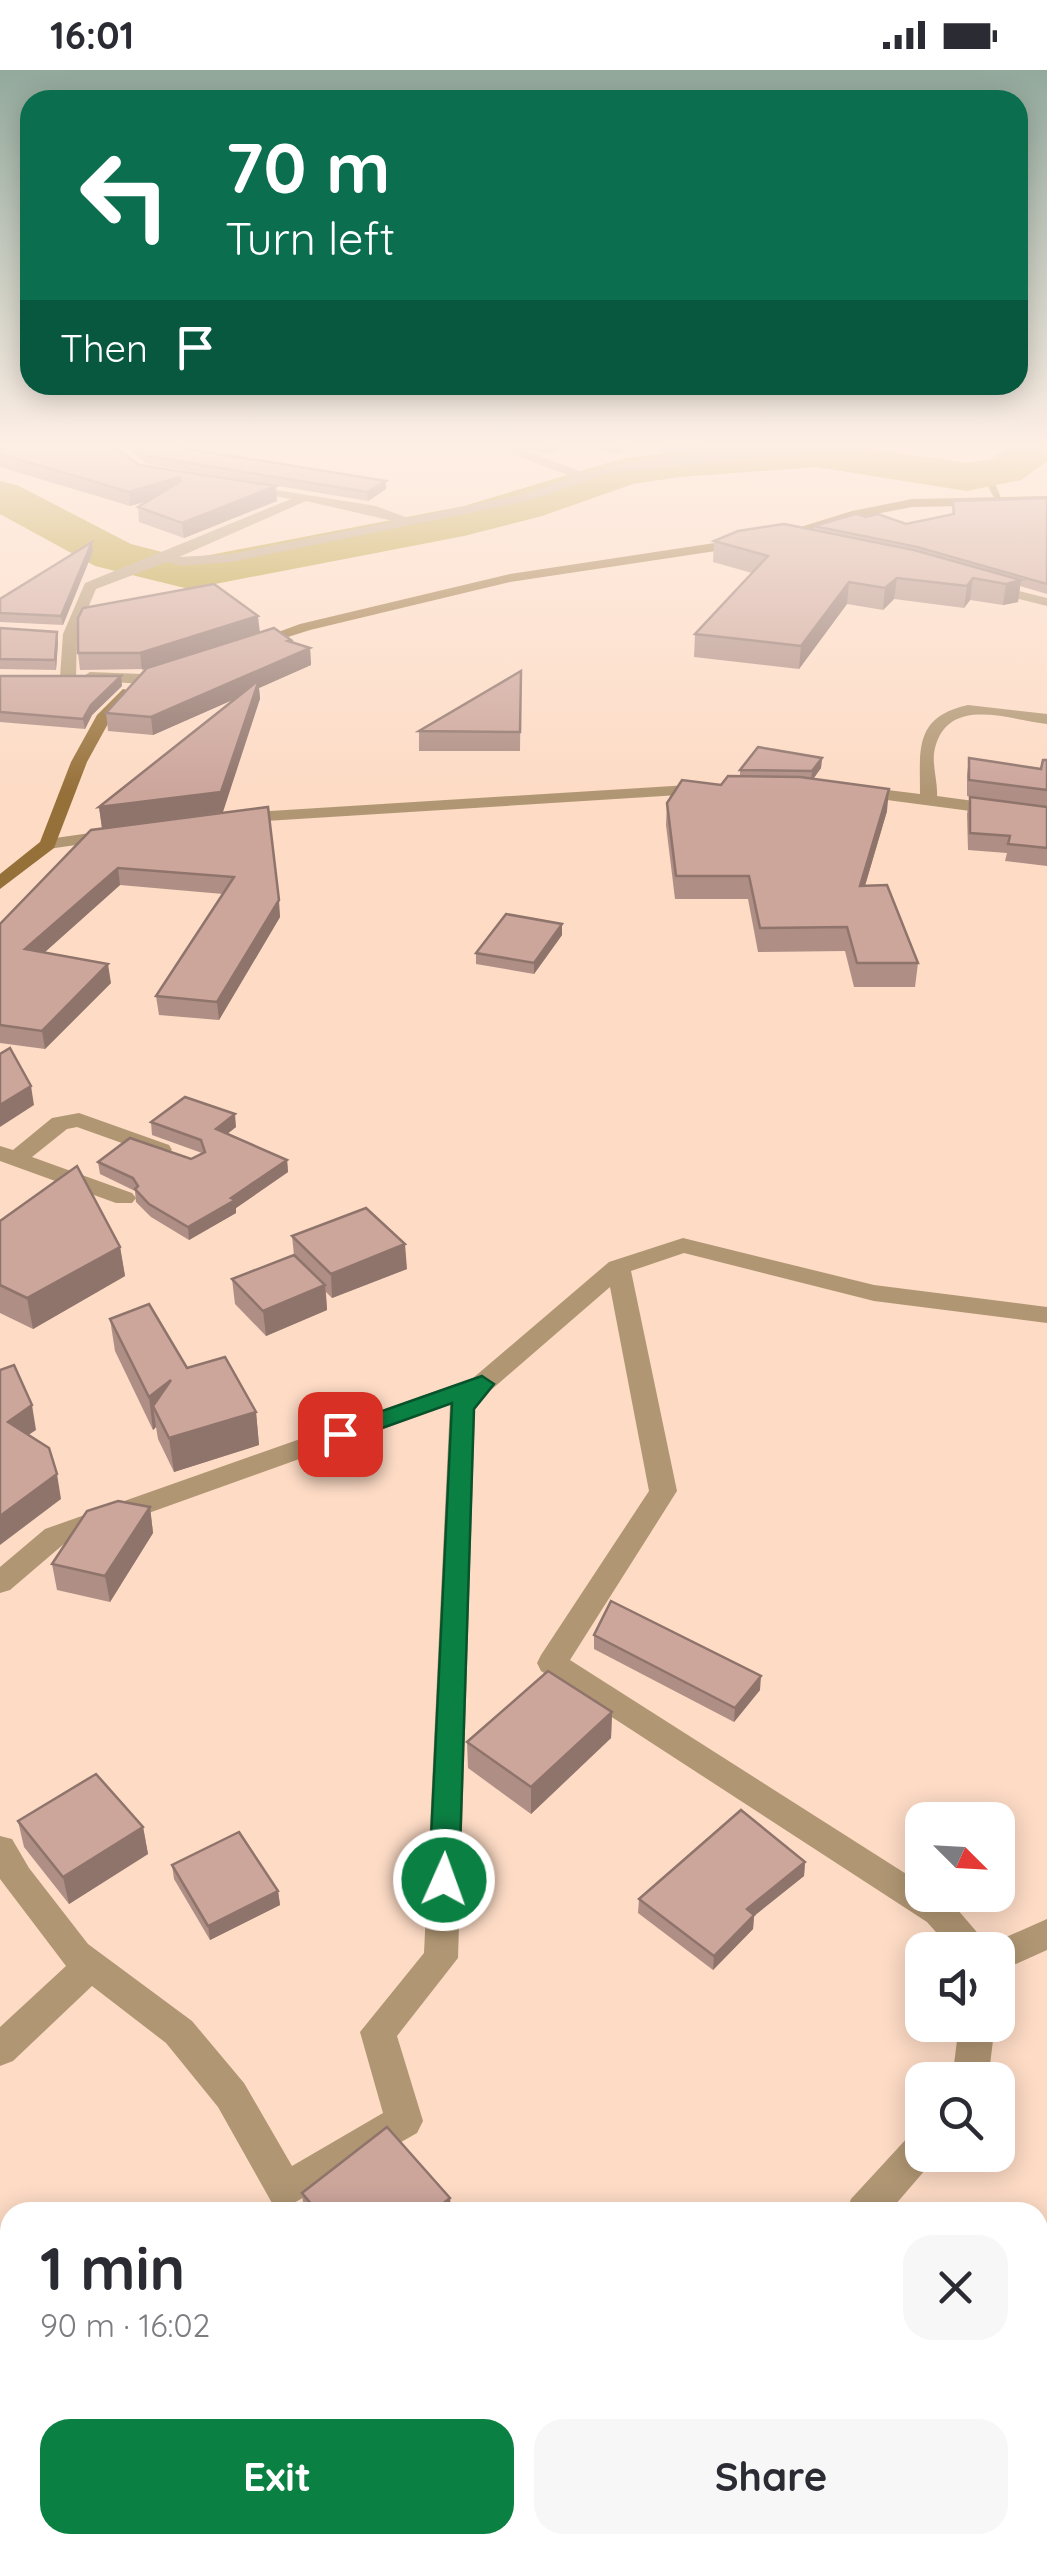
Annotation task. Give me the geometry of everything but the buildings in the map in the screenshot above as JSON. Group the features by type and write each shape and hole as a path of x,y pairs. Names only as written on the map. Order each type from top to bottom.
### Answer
{"street":[{"path":"68,676 70,634 90,586 156,561"},
{"path":"233,650 305,628 510,578 624,561"},
{"path":"970,582 1047,602"},
{"path":"52,633 70,634"},
{"path":"48,677 142,679 160,674"},
{"path":"0,883 48,844 79,762 103,718 142,679"},
{"path":"928,800 931,783 926,753 940,718 950,711 976,710 1047,719"},
{"path":"224,820 722,789"},
{"path":"837,791 1047,816"},
{"path":"48,844 134,832"},
{"path":"8,1156 60,1123 79,1120 177,1155"},
{"path":"8,1156 124,1198"},
{"path":"0,1849 17,1878 76,1954 179,2032 231,2095 285,2201 404,2120 378,2032 441,1958 462,1407 482,1384 618,1266 683,1244 874,1294 1047,1315"},
{"path":"618,1266 664,1491 552,1663 939,1912 957,1932"},
{"path":"0,1583 55,1536 482,1384"},
{"path":"1015,1949 1047,1934"},
{"path":"0,2050 90,1965"},
{"path":"874,2202 905,2167"}],"waterway":[{"path":"137,561 189,574 257,561"}],"route":[{"path":"340,1434 482,1384 462,1407 444,1880"}]}
